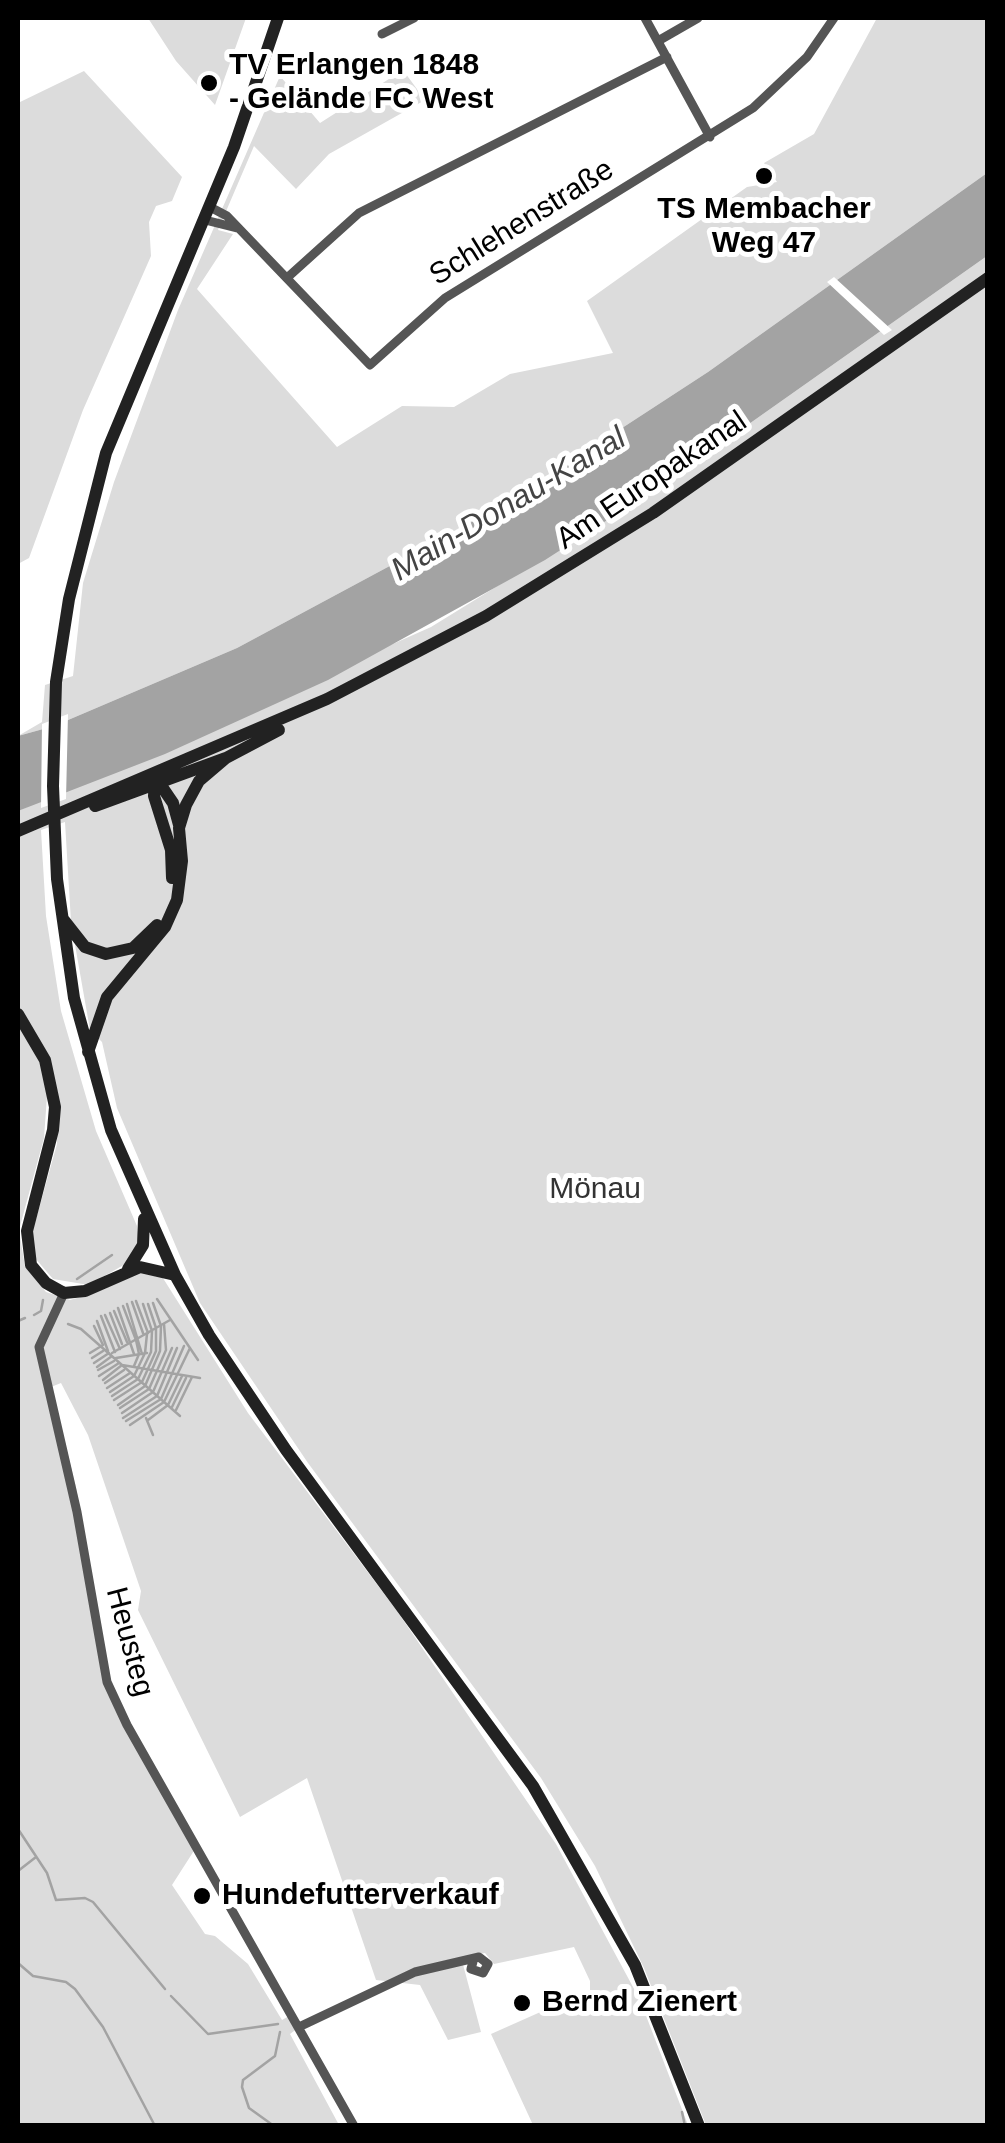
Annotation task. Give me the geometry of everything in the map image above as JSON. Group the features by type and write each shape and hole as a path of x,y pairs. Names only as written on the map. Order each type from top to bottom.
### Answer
{"main road":[{"path":"278,18 207,214 122,412 96,486 69,598 56,682 54,838 60,914 87,1055 145,1214 175,1275 275,1433 533,1786 634,1965 699,2126"},
{"name":"Am Europakanal","path":"18,831 226,758 486,616 653,514 988,278"},
{"name":"Am Europakanal","path":"155,781 328,700"},
{"path":"180,828 199,781 226,758"},
{"path":"60,914 76,939 106,954 133,948 156,926 169,898 173,868 155,781"},
{"path":"87,1055 107,997 165,927 177,900 182,861 180,828 155,781"},
{"path":"18,1014 45,1060 54,1107 54,1130 27,1231 27,1253 40,1278 64,1293 84,1291 126,1270 153,1266 175,1275"},
{"path":"126,1270 143,1245 145,1214"}],"street":[{"path":"382,34 414,18"},
{"path":"645,18 710,137"},
{"path":"658,42 698,18"},
{"name":"Schlehenstraße","path":"288,277 370,365 445,298 540,236 710,137 788,78 826,34 834,18"},
{"path":"207,214 237,228 288,277 359,212 666,57"},
{"name":"Heusteg","path":"64,1293 38,1347 77,1512 108,1682 126,1725 301,2026 354,2126"},
{"path":"301,2026 415,1972 474,1958"}],"green space":[{"name":"TV Erlangen 1848 - Gelände FC West","path":"148,18 246,18 215,105 176,61"},
{"path":"877,18 987,18 987,173 708,372 507,503 237,648 54,726 18,736 42,722 45,685 73,676 83,583 114,482 178,310 280,76 320,123 403,70 425,100 329,154 296,189 254,146 218,230 233,234 197,289 337,447 402,406 454,407 510,374 613,353 587,301 747,187 777,182 764,163 814,134"},
{"path":"84,71 182,177 172,201 156,206 149,222 151,256 83,410 29,558 18,564 18,103"},
{"name":"Mönau","path":"987,256 987,2125 706,2125 644,1968 595,1866 541,1778 308,1463 200,1303 117,1108 102,1042 90,1030 71,922 65,822 41,830 46,916 61,1011 96,1131 137,1226 139,1244 127,1263 89,1285 53,1279 35,1258 31,1237 57,1144 58,1091 47,1096 44,1138 19,1230 25,1267 46,1292 70,1300 138,1271 161,1275 248,1413 397,1611 556,1844 640,2000 688,2125 533,2125 491,2034 590,1990 590,1981 574,1947 494,1964 485,1953 461,1957 481,2032 448,2040 420,1985 376,1980 307,1778 240,1817 138,1610 141,1591 88,1435 61,1383 51,1387 76,1487 107,1682 197,1846 172,1885 205,1934 215,1936 248,1964 282,2020 291,2015 298,2028 290,2034 339,2125 18,2126 18,811 431,627 671,479"}],"water":[{"name":"Main-Donau-Kanal","path":"987,173 987,256 671,479 545,560 328,680 165,754 18,811 18,736 54,726 237,648 507,503 708,372"}],"pier":[{"path":"834,277 892,330 884,335 827,282"},
{"path":"68,714 66,799 41,808 42,724"}],"waterway":[{"path":"77,1279 112,1255"},
{"path":"157,1299 198,1360"},
{"path":"34,1315 41,1311 43,1300"},
{"path":"136,1301 148,1333"},
{"path":"132,1302 143,1333"},
{"path":"118,1405 145,1386 160,1351 161,1326 153,1303"},
{"path":"127,1304 142,1354"},
{"path":"112,1396 138,1379 151,1352 152,1331 143,1304"},
{"path":"114,1400 142,1382 156,1351 156,1328 148,1304"},
{"path":"123,1306 139,1354 134,1366"},
{"path":"118,1308 134,1354"},
{"path":"114,1311 127,1342"},
{"path":"110,1313 122,1344"},
{"path":"105,1315 120,1349"},
{"path":"101,1316 115,1352"},
{"path":"18,1321 25,1318"},
{"path":"112,1353 170,1320"},
{"path":"97,1321 108,1351"},
{"path":"68,1324 81,1329 180,1416"},
{"path":"120,1408 149,1389 166,1350 164,1324"},
{"path":"90,1353 103,1345 94,1326"},
{"path":"110,1392 134,1376 145,1353 147,1334"},
{"path":"126,1421 161,1399 184,1346"},
{"path":"122,1413 153,1392 172,1348"},
{"path":"123,1418 157,1396 177,1348"},
{"path":"130,1425 164,1402 190,1348"},
{"path":"92,1358 103,1351"},
{"path":"94,1363 109,1353"},
{"path":"116,1358 147,1353"},
{"path":"97,1367 112,1356"},
{"path":"98,1370 114,1361"},
{"path":"99,1376 119,1363"},
{"path":"103,1380 122,1365 200,1378"},
{"path":"105,1383 124,1370"},
{"path":"107,1388 130,1373"},
{"path":"148,1420 168,1405 182,1376"},
{"path":"176,1410 192,1377"},
{"path":"172,1407 186,1378"},
{"path":"146,1418 153,1435"},
{"path":"18,1829 47,1873 56,1900 85,1898 93,1902 165,1989"},
{"path":"18,1871 36,1857"},
{"path":"18,1963 33,1976 66,1982 75,1989 103,2027 155,2126"},
{"path":"171,1996 208,2034 278,2024"},
{"path":"274,2126 249,2108 242,2087 243,2080 275,2056 280,2032"},
{"path":"682,2112 685,2126"}],"place":[{"name":"TV Erlangen 1848 - Gelände FC West","path":"209,83"},
{"name":"TS Membacher Weg 47","path":"764,176"},
{"name":"Hundefutterverkauf","path":"202,1896"},
{"name":"Bernd Zienert","path":"522,2003"}]}
